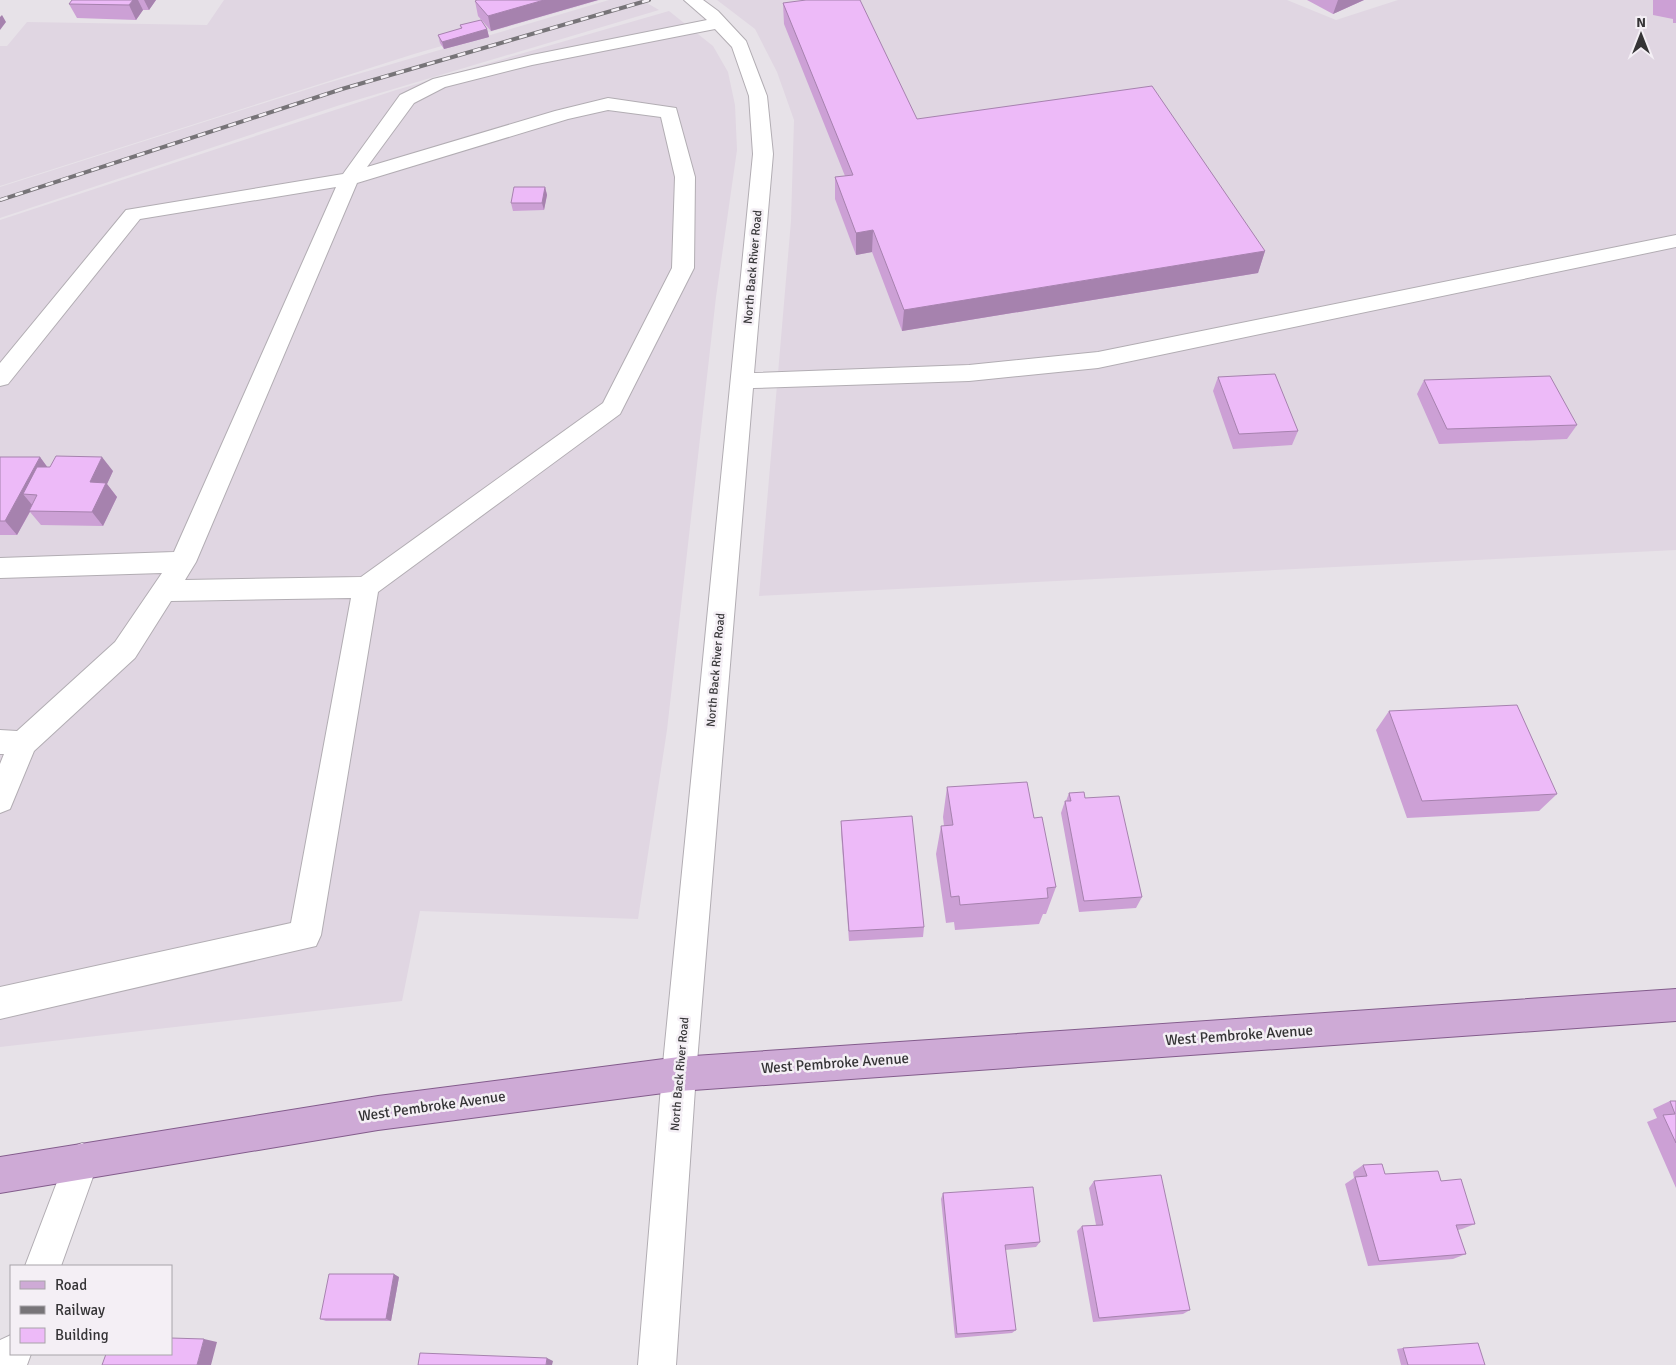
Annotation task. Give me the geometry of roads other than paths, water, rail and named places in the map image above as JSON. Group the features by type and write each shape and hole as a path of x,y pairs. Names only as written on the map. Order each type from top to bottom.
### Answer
{"main road":[{"name":"West Pembroke Avenue","path":"0,1175 82,1160 378,1113 679,1074 1676,1005"}],"street":[{"name":"North Back River Road","path":"657,1365 679,1074 763,154 758,96 740,45 720,23 692,0"},
{"path":"0,800 12,743 125,650 183,562 349,179 407,99 439,83 532,60 720,23"},
{"path":"0,378 133,214 349,179 562,115 608,104 669,112 685,177 683,268 612,408 366,587 164,591"},
{"path":"742,381 969,373 1098,360 1676,241"},
{"path":"0,568 183,562"},
{"path":"0,1003 305,935 366,587"},
{"path":"43,1265 82,1160"}],"railway":[{"path":"0,200 342,89 649,0"}]}
